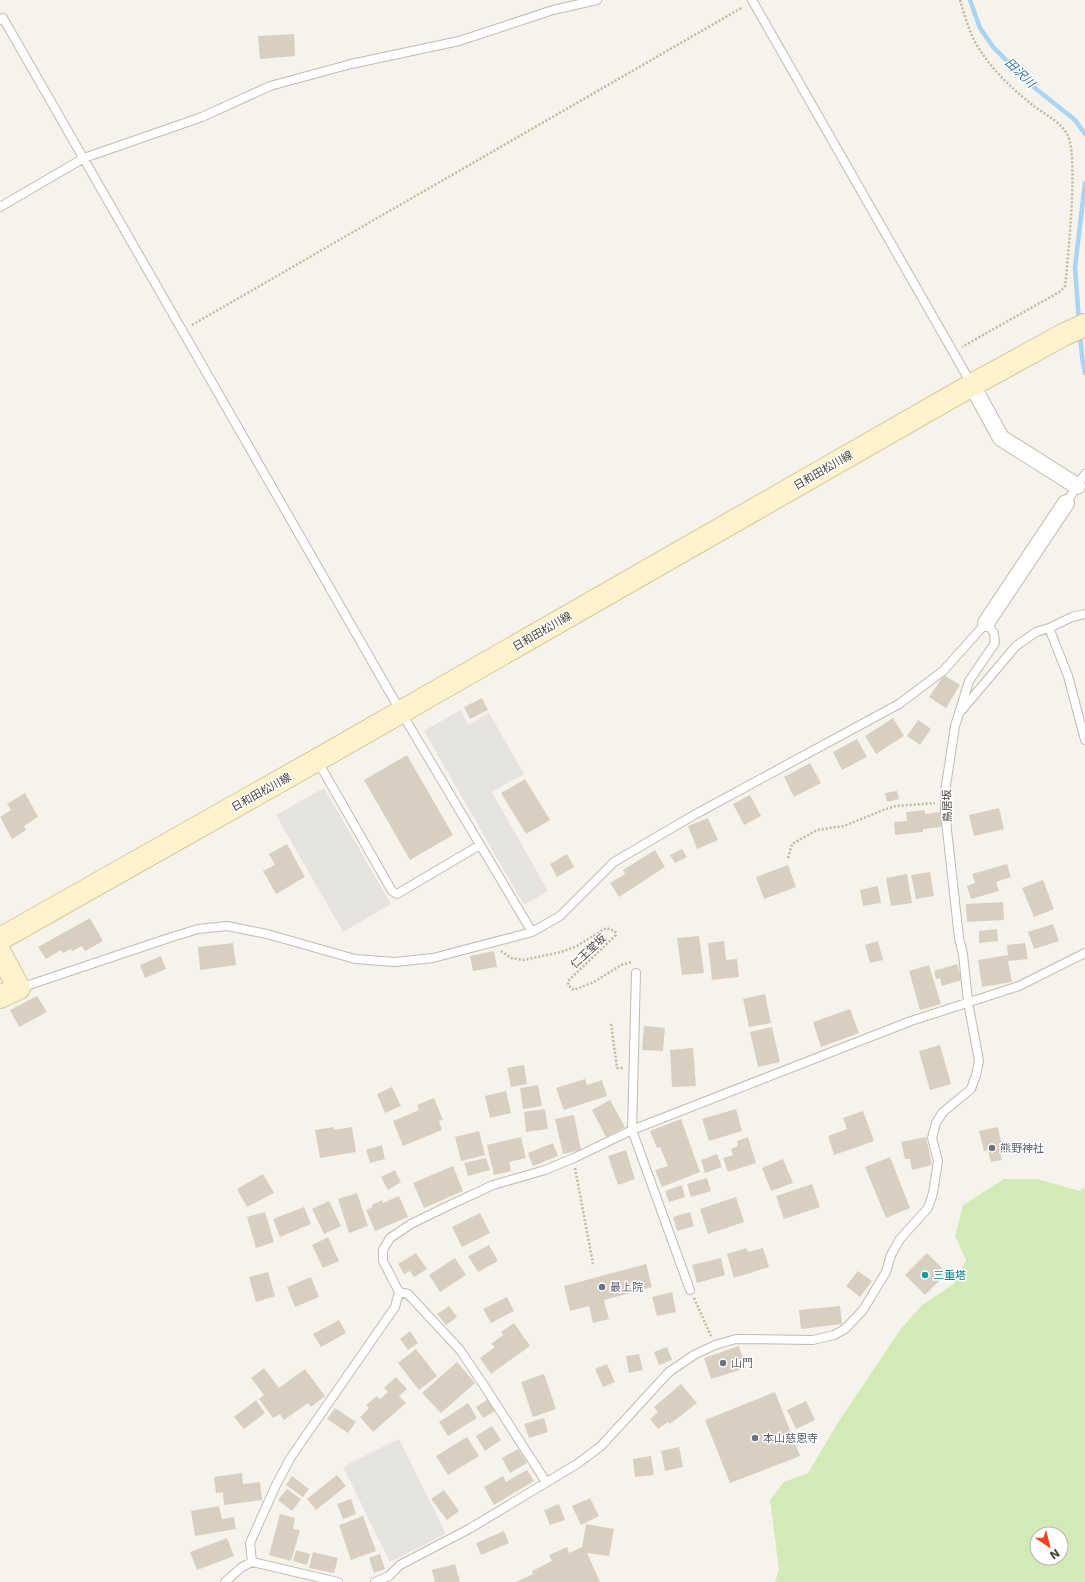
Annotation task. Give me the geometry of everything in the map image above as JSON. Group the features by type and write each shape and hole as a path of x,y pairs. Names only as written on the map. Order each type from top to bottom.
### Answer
{"main road":[{"name":"日和田松川線","path":"0,939 317,760 972,385 1063,335 1085,325"},
{"path":"0,953 10,993"}],"street":[{"path":"972,385 1002,438 1081,480"},
{"path":"986,623 1066,503"}],"lane":[{"path":"0,207 84,158 202,117 270,86 351,64 459,41 553,10 597,0"},
{"path":"752,1 972,385"},
{"path":"0,20 4,18 401,712 532,932"},
{"path":"1066,503 1081,480"},
{"path":"958,714 1016,646 1036,632 1049,628 1072,617 1085,614"},
{"path":"10,993 198,929 227,926 267,934 355,959 395,962 433,958 532,932 560,916 614,862 694,815 899,704 944,670 986,623"},
{"name":"鳥居坂","path":"375,1582 390,1576 400,1565 469,1529 577,1464 601,1446 669,1372 694,1355 715,1345 736,1339 814,1340 834,1335 845,1329 862,1310 886,1272 891,1255 900,1239 928,1208 933,1193 938,1161 932,1138 936,1123 943,1112 971,1089 976,1075 978,1061 968,1002 964,954 959,938 945,802 946,784 958,714 969,681 995,643 994,633 986,623"},
{"path":"1049,628 1068,676 1085,740"},
{"path":"317,760 392,891 397,894 480,845"},
{"path":"252,1562 250,1543 276,1484 291,1457 395,1307 399,1292 383,1261 382,1250 390,1238 411,1224 430,1214 493,1186 545,1170 574,1158 632,1130 911,1021 1019,986 1085,953"},
{"path":"636,973 632,1130 690,1290"},
{"path":"399,1292 408,1294 460,1350 484,1384 546,1482"},
{"path":"226,1582 242,1568 252,1562 338,1582"}],"path":[{"path":"952,352 1061,291 1066,279 1072,179 1071,149 1068,135 1057,122 1036,108 1010,87 992,68 974,40 960,0"},
{"path":"182,331 752,1"},
{"path":"788,858 792,844 817,830 844,826 896,806 945,802"},
{"name":"仁王堂坂","path":"492,942 511,958 524,960 561,952 577,946 606,928 611,928 615,931 616,935 570,978 568,985 574,990 603,977 621,964 628,962 634,963 636,973"},
{"path":"611,1024 617,1068 634,1068"},
{"path":"574,1158 592,1264"},
{"path":"690,1290 715,1345"}],"green space":[{"path":"1004,1179 1037,1179 1080,1191 1085,1188 1085,1582 775,1582 779,1570 770,1500 784,1482 808,1473 839,1421 900,1330 922,1305 954,1284 966,1260 955,1236 963,1205"}],"shaded area":[{"path":"460,710 469,725 489,713 524,774 492,792 548,891 524,905 424,731"},
{"path":"324,788 391,904 343,932 276,815"},
{"path":"399,1439 446,1534 390,1562 343,1467"}],"building":[{"path":"294,34 295,56 260,59 258,36"},
{"path":"944,675 960,685 946,708 929,697"},
{"path":"482,698 488,710 470,719 464,707"},
{"path":"893,718 904,736 876,754 865,736"},
{"path":"918,720 931,729 920,745 907,736"},
{"path":"857,739 867,757 842,770 833,752"},
{"path":"407,755 453,835 410,860 364,780"},
{"path":"810,763 821,783 794,797 784,777"},
{"path":"525,779 550,820 526,834 501,793"},
{"path":"897,791 899,799 887,802 885,793"},
{"path":"25,793 38,817 24,826 26,830 12,839 0,817 11,810 7,804"},
{"path":"750,795 761,816 744,825 733,804"},
{"path":"999,808 1004,829 974,836 969,815"},
{"path":"925,810 925,814 940,812 942,827 923,829 923,832 895,835 894,822 907,821 906,812"},
{"path":"708,818 718,840 697,849 688,826"},
{"path":"287,844 305,877 276,894 263,871 275,865 269,854"},
{"path":"682,849 687,857 675,863 670,855"},
{"path":"655,850 665,867 619,897 610,883 625,874 623,870"},
{"path":"567,854 574,867 557,877 550,864"},
{"path":"1007,864 1011,877 996,882 999,891 971,899 967,886 975,883 972,874"},
{"path":"788,865 796,887 764,899 756,877"},
{"path":"930,872 934,896 916,899 911,875"},
{"path":"907,874 912,903 891,906 886,878"},
{"path":"1043,880 1054,909 1034,917 1022,888"},
{"path":"878,886 881,903 863,906 860,890"},
{"path":"1003,902 1004,920 967,922 966,904"},
{"path":"90,918 103,941 85,951 82,946 72,951 71,949 63,953 61,950 46,959 38,947"},
{"path":"1053,924 1059,941 1034,949 1028,932"},
{"path":"997,929 998,941 979,943 979,931"},
{"path":"699,936 704,973 682,975 677,938"},
{"path":"724,941 726,960 737,959 739,977 712,980 708,943"},
{"path":"878,941 883,960 870,963 865,945"},
{"path":"233,943 236,965 200,970 198,947"},
{"path":"1025,943 1028,959 1008,961 1012,982 982,987 978,960 1008,955 1007,945"},
{"path":"494,951 497,967 473,971 470,956"},
{"path":"161,956 166,969 145,978 140,965"},
{"path":"957,964 962,980 942,986 940,978 936,979 934,971"},
{"path":"929,965 941,1004 920,1010 909,971"},
{"path":"765,994 771,1023 749,1027 743,999"},
{"path":"37,996 47,1012 19,1027 10,1010"},
{"path":"850,1009 859,1033 821,1047 813,1022"},
{"path":"644,1026 665,1028 663,1051 642,1050"},
{"path":"772,1027 780,1062 758,1067 750,1032"},
{"path":"940,1045 951,1084 930,1090 919,1051"},
{"path":"693,1048 696,1086 672,1087 670,1050"},
{"path":"524,1065 527,1084 511,1087 507,1068"},
{"path":"585,1079 587,1085 602,1080 607,1096 564,1110 556,1088"},
{"path":"538,1085 542,1106 523,1109 520,1088"},
{"path":"392,1087 401,1106 385,1113 377,1094"},
{"path":"506,1091 511,1113 490,1118 485,1096"},
{"path":"434,1098 443,1120 439,1121 442,1130 403,1146 393,1121 419,1110 417,1105"},
{"path":"610,1100 625,1127 606,1137 592,1110"},
{"path":"545,1109 548,1129 526,1132 524,1112"},
{"path":"736,1109 742,1131 709,1141 702,1119"},
{"path":"863,1111 874,1141 834,1155 828,1136 847,1129 843,1118"},
{"path":"574,1115 581,1150 563,1154 555,1119"},
{"path":"681,1119 700,1172 662,1187 655,1170 668,1166 660,1147 657,1148 650,1131"},
{"path":"334,1127 334,1130 352,1127 356,1152 320,1158 315,1130"},
{"path":"998,1127 1002,1146 999,1147 1002,1160 991,1162 988,1150 984,1151 979,1131"},
{"path":"479,1131 485,1155 461,1161 455,1137"},
{"path":"521,1137 526,1158 509,1162 511,1171 494,1175 487,1145"},
{"path":"748,1137 756,1163 728,1172 723,1158 733,1155 731,1149 738,1146 737,1141"},
{"path":"926,1137 932,1165 912,1170 910,1159 905,1159 901,1142"},
{"path":"553,1143 558,1156 533,1166 528,1153"},
{"path":"382,1145 385,1159 370,1163 366,1150"},
{"path":"626,1150 635,1179 618,1185 608,1156"},
{"path":"717,1154 722,1167 705,1173 701,1160"},
{"path":"890,1157 910,1208 886,1218 865,1167"},
{"path":"486,1158 490,1170 468,1176 464,1163"},
{"path":"783,1159 793,1183 771,1191 762,1168"},
{"path":"453,1166 463,1191 424,1208 413,1183"},
{"path":"395,1170 401,1182 388,1190 381,1177"},
{"path":"263,1174 274,1193 247,1207 237,1189"},
{"path":"707,1178 711,1191 691,1197 687,1184"},
{"path":"812,1184 820,1207 784,1219 776,1196"},
{"path":"682,1185 685,1197 669,1202 665,1191"},
{"path":"357,1193 368,1226 349,1233 338,1199"},
{"path":"399,1196 408,1217 375,1231 366,1210 382,1200 383,1203"},
{"path":"736,1197 744,1222 708,1234 700,1209"},
{"path":"329,1201 341,1226 324,1234 312,1209"},
{"path":"304,1207 311,1224 280,1237 273,1219"},
{"path":"265,1212 274,1242 256,1248 247,1217"},
{"path":"690,1212 694,1226 677,1231 673,1217"},
{"path":"480,1213 490,1233 462,1247 452,1227"},
{"path":"328,1237 339,1261 323,1268 312,1245"},
{"path":"489,1245 498,1261 478,1272 468,1256"},
{"path":"746,1248 748,1252 763,1248 769,1267 734,1278 727,1254"},
{"path":"416,1253 427,1269 414,1277 410,1271 404,1274 398,1264"},
{"path":"927,1253 947,1273 925,1295 905,1275"},
{"path":"455,1258 466,1275 440,1292 429,1275"},
{"path":"721,1258 725,1275 697,1283 692,1265"},
{"path":"646,1264 652,1287 604,1300 609,1319 593,1323 589,1306 570,1311 564,1286"},
{"path":"858,1271 872,1281 860,1297 846,1286"},
{"path":"268,1272 275,1296 256,1302 249,1277"},
{"path":"311,1277 319,1297 295,1307 287,1287"},
{"path":"672,1292 676,1312 657,1316 652,1297"},
{"path":"507,1297 514,1311 491,1323 483,1309"},
{"path":"449,1306 457,1317 446,1325 437,1314"},
{"path":"840,1306 842,1324 801,1329 799,1310"},
{"path":"339,1320 346,1333 321,1347 313,1334"},
{"path":"514,1323 530,1346 491,1374 480,1358 495,1347 491,1344 503,1335 501,1332"},
{"path":"410,1331 418,1343 408,1350 400,1339"},
{"path":"739,1346 746,1368 711,1379 704,1358"},
{"path":"667,1347 672,1360 659,1365 654,1352"},
{"path":"416,1349 437,1376 419,1390 398,1363"},
{"path":"639,1354 643,1370 629,1373 626,1356"},
{"path":"457,1362 475,1383 441,1413 422,1393"},
{"path":"607,1364 615,1382 603,1387 595,1369"},
{"path":"264,1368 279,1388 305,1369 325,1396 311,1407 308,1403 284,1420 280,1414 273,1418 259,1399 264,1395 251,1378"},
{"path":"544,1374 556,1409 533,1417 521,1382"},
{"path":"396,1377 407,1389 399,1396 406,1403 373,1432 360,1417 369,1408 366,1405 377,1396 380,1399 388,1392 384,1388"},
{"path":"681,1384 697,1403 670,1424 668,1422 658,1429 650,1419 658,1412 654,1407"},
{"path":"775,1392 800,1456 730,1483 705,1420"},
{"path":"488,1399 495,1411 483,1418 476,1407"},
{"path":"256,1400 265,1413 244,1429 234,1417"},
{"path":"806,1401 815,1420 796,1429 787,1410"},
{"path":"468,1403 477,1418 448,1436 439,1422"},
{"path":"335,1408 356,1422 348,1433 327,1419"},
{"path":"544,1418 548,1432 529,1438 524,1424"},
{"path":"492,1426 501,1440 485,1451 476,1436"},
{"path":"467,1437 479,1456 448,1475 436,1456"},
{"path":"679,1447 683,1467 665,1471 661,1451"},
{"path":"518,1449 527,1463 510,1473 502,1458"},
{"path":"651,1456 654,1475 635,1477 633,1459"},
{"path":"527,1470 534,1481 494,1505 484,1487 503,1476 506,1482"},
{"path":"242,1473 243,1484 260,1482 262,1500 224,1505 223,1492 216,1493 214,1477"},
{"path":"337,1475 346,1486 316,1510 307,1499"},
{"path":"292,1476 309,1489 303,1497 286,1485"},
{"path":"287,1489 301,1499 292,1511 278,1500"},
{"path":"444,1490 459,1511 447,1520 431,1499"},
{"path":"590,1498 599,1516 581,1525 572,1506"},
{"path":"351,1499 356,1514 343,1519 337,1504"},
{"path":"559,1504 565,1520 550,1525 544,1510"},
{"path":"219,1506 222,1519 234,1517 236,1529 195,1536 191,1511"},
{"path":"280,1514 295,1518 293,1529 300,1530 291,1561 269,1555"},
{"path":"363,1516 376,1551 351,1560 339,1525"},
{"path":"586,1524 614,1529 609,1556 587,1553 600,1582 516,1582 533,1574 532,1571 552,1561 549,1555 567,1547 569,1553 582,1547"},
{"path":"504,1531 509,1543 481,1555 476,1543"},
{"path":"227,1538 234,1556 197,1570 190,1552"},
{"path":"296,1550 310,1554 307,1565 293,1561"},
{"path":"313,1552 338,1558 334,1573 309,1568"},
{"path":"380,1554 385,1569 374,1573 369,1558"},
{"path":"455,1564 460,1582 435,1582 432,1570"}],"waterway":[{"name":"田沢川","path":"970,0 980,28 993,47 1030,84 1075,120 1085,134"},
{"name":"田沢川","path":"1079,322 1075,267 1085,183"},
{"name":"田沢川","path":"1080,333 1085,373"}],"place":[{"name":"熊野神社","path":"992,1148"},
{"name":"三重塔","path":"925,1275"},
{"name":"最上院","path":"602,1287"},
{"name":"山門","path":"723,1363"},
{"name":"本山慈恩寺","path":"755,1438"}]}
